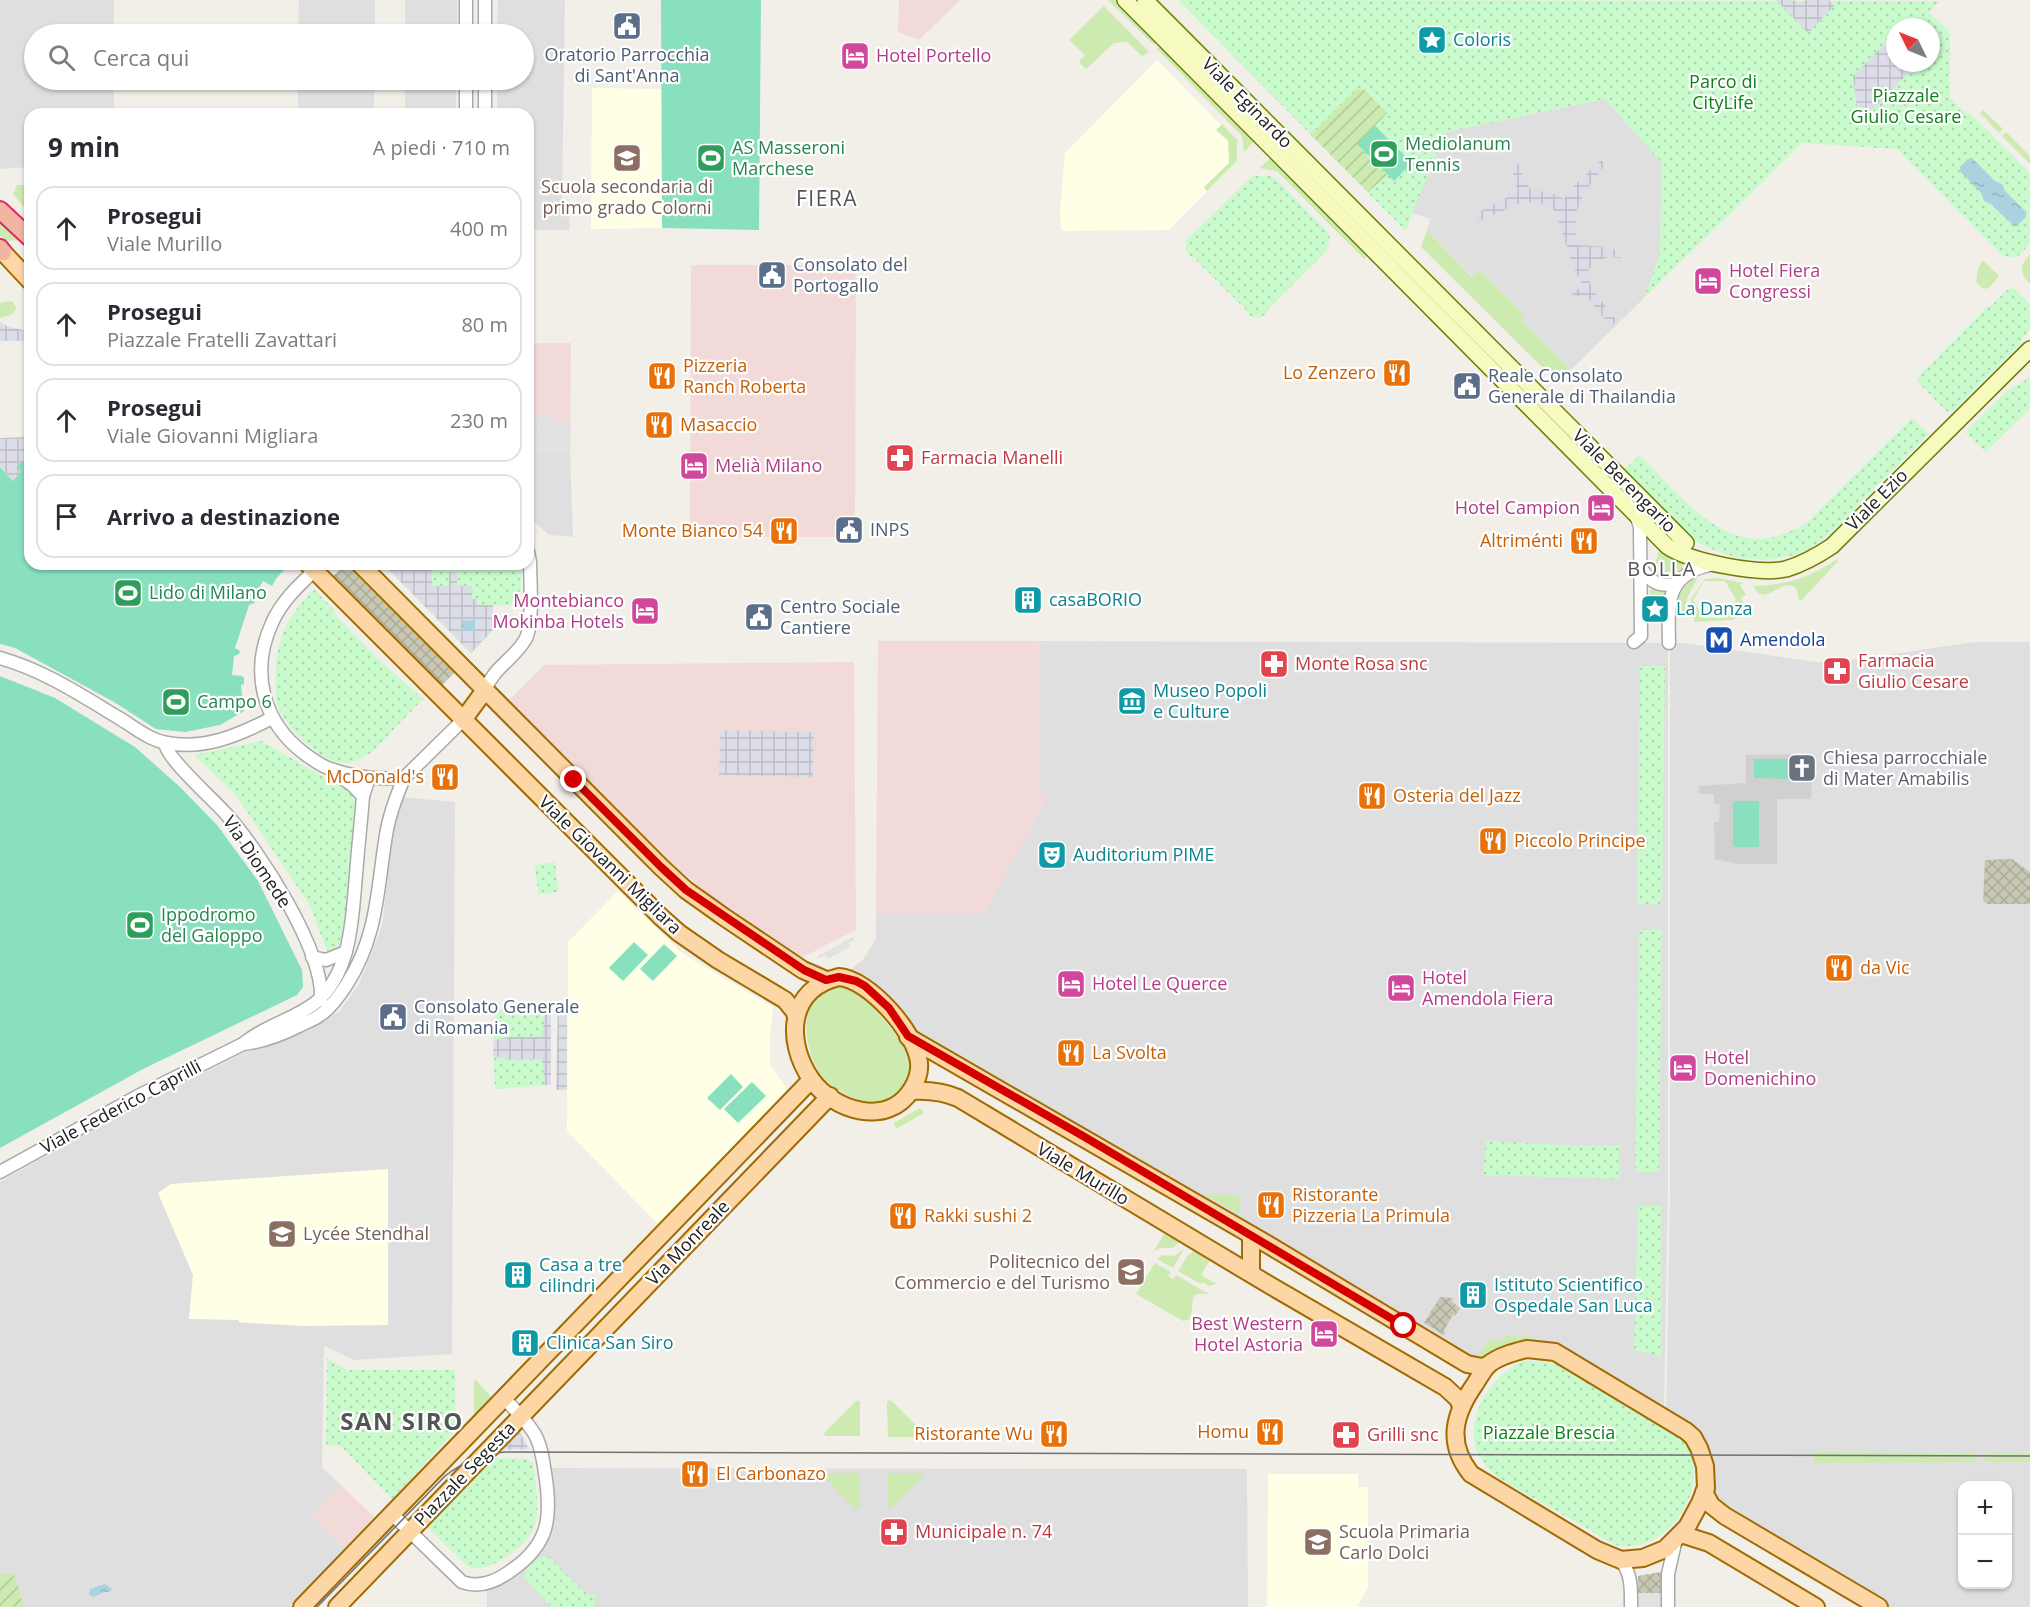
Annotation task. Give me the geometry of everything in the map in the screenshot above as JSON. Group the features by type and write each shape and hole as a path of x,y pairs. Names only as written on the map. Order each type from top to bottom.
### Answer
{"highway":[{"path":"0,210 24,232"}],"main road":[{"path":"1125,0 1157,23 1238,104 1244,107 1254,101"},
{"name":"Viale Eginardo","path":"1125,0 1278,154"},
{"name":"Viale Eginardo","path":"1145,0 1254,101 1350,206"},
{"path":"1278,154 1292,158 1329,196 1350,206 1380,246"},
{"path":"1278,154 1380,246"},
{"path":"0,201 24,230"},
{"name":"Viale Berengario","path":"1380,246 1660,539"},
{"name":"Viale Berengario","path":"1380,246 1690,549 1715,563"},
{"path":"1,250 24,274"},
{"name":"Viale Ezio","path":"1715,563 1763,571 1783,569 1805,562 1832,546 2030,349"},
{"path":"1660,539 1672,538 1690,549"},
{"name":"Viale Giovanni Migliara","path":"319,570 463,720 661,917 710,955 784,1000 796,1016"},
{"name":"Viale Giovanni Migliara","path":"366,570 686,890 804,970 826,980"},
{"path":"463,720 485,690"},
{"path":"839,977 848,978 865,986 889,1008 917,1052 918,1074 911,1091 888,1110 858,1112 830,1096 812,1080 803,1063 795,1040 796,1016 808,995 826,980 839,977"},
{"name":"Viale Murillo","path":"908,1036 1073,1130 1467,1364 1482,1367 1488,1365"},
{"name":"Via Monreale","path":"504,1398 812,1080"},
{"name":"Viale Murillo","path":"911,1091 940,1092 958,1098 1251,1274 1445,1387 1463,1402"},
{"name":"Via Monreale","path":"521,1417 830,1096"},
{"path":"782,1110 790,1111 796,1116 800,1128"},
{"path":"1251,1235 1251,1274"},
{"path":"1527,1349 1555,1352 1665,1417 1693,1437 1702,1455 1706,1480 1695,1514 1679,1537 1652,1556 1621,1560 1597,1550 1471,1474 1455,1439 1455,1421 1463,1402 1488,1365 1509,1354 1527,1349"},
{"path":"519,1383 537,1400"},
{"name":"Piazzale Segesta","path":"392,1514 504,1398"},
{"name":"Piazzale Segesta","path":"410,1531 521,1417"},
{"path":"1704,1492 1711,1505 1725,1516 1879,1607"},
{"path":"302,1607 392,1514"},
{"path":"337,1607 410,1531"},
{"path":"1679,1537 1708,1543 1816,1607"}],"street":[{"path":"466,0 466,24"},
{"path":"485,0 485,24"},
{"path":"466,90 466,108"},
{"path":"484,108 485,90"},
{"path":"1633,512 1639,523 1641,636 1634,642"},
{"path":"1640,562 1651,543 1660,539"},
{"path":"1688,573 1690,549"},
{"path":"1640,562 1646,577 1655,583 1664,586 1676,584"},
{"path":"1669,643 1669,600 1676,584 1688,573 1715,563"},
{"path":"312,570 282,606 268,633 262,683 265,702 272,718 295,746 351,784 363,796"},
{"path":"485,690 491,676 520,647 528,634 529,570"},
{"path":"0,658 39,672 150,738 165,743 200,745 219,741 272,718"},
{"path":"327,768 378,780 404,778 463,720"},
{"name":"Via Diomede","path":"165,743 168,754 228,817 260,859 290,909 312,957 319,975 321,997"},
{"name":"Viale Federico Caprilli","path":"0,1172 138,1096 243,1044 255,1034 306,1009 321,997 335,978 346,952 352,922 363,796 369,778"},
{"name":"Viale Federico Caprilli","path":"243,1044 257,1043 279,1035 323,1013 343,991 372,930 386,833 392,807 404,778"},
{"path":"312,957 326,960 346,952"},
{"path":"321,997 323,1013"},
{"name":"Piazzale Segesta","path":"392,1514 462,1582 470,1585 484,1584 505,1575 527,1558 543,1537 550,1498 540,1446 535,1435 504,1398"},
{"path":"1668,1607 1668,1574 1679,1537"},
{"path":"1621,1560 1631,1581 1631,1607"}],"shaded area":[{"path":"0,0 114,0 114,24 24,24 24,90 114,90 114,108 24,108 24,167 0,169"},
{"path":"299,0 375,0 375,24 298,24"},
{"path":"405,0 457,0 457,24 405,24"},
{"path":"498,0 565,0 562,204 570,204 569,230 534,230 534,108 497,108 497,90 534,90 534,24 497,24"},
{"path":"899,0 960,0 919,40 898,32"},
{"path":"1776,0 1793,0 1800,4 1806,0 1829,0 1834,6 1808,33"},
{"path":"1886,43 1886,72 1909,72 1871,111 1858,116 1853,76"},
{"path":"1157,60 1237,141 1237,161 1169,230 1061,231 1060,209 1065,153"},
{"name":"Scuola secondaria di primo grado Colorni","path":"592,88 662,89 662,228 591,229"},
{"path":"298,90 374,90 374,108 298,108"},
{"path":"405,90 456,90 456,108 405,108"},
{"path":"1605,99 1662,163 1660,255 1644,298 1571,370 1521,320 1524,316 1479,271 1473,277 1427,230 1430,219 1412,213 1446,132"},
{"path":"1601,160 1605,165 1584,193 1577,210 1575,228 1577,245 1609,247 1622,252 1621,258 1611,257 1597,260 1588,271 1589,281 1617,321 1611,327 1587,297 1573,296 1570,290 1584,288 1573,266 1555,211 1535,202 1518,204 1478,222 1473,215 1518,192 1511,165 1519,163 1523,177 1531,190 1549,192 1564,199"},
{"path":"691,265 856,265 855,537 690,537"},
{"path":"0,322 24,330 24,341 0,341"},
{"path":"534,343 571,343 570,452 536,453 537,423 534,423"},
{"path":"534,415 552,415 552,422 571,422 570,452 536,453 537,423 534,423"},
{"path":"534,422 537,422 537,453 570,452 573,537 549,535 534,521"},
{"path":"24,437 24,459 16,467 21,472 13,481 0,467 0,438"},
{"path":"340,570 352,570 455,672 441,686 333,576"},
{"path":"389,570 432,570 432,586 449,586 449,572 457,572 457,586 472,586 472,599 477,599 477,605 493,605 493,630 471,653"},
{"path":"878,641 1040,641 1039,790 1048,797 984,914 876,914"},
{"path":"1040,641 1668,643 1668,1189 1664,1416 1556,1351 1480,1365 909,1036 842,976 863,960 876,938 876,914 984,913 1039,790"},
{"path":"1975,642 2030,642 2030,1607 1879,1607 1713,1506 1706,1466 1666,1417 1670,1190 1670,643 1684,643 1816,662 1838,662"},
{"path":"854,662 856,930 803,957 773,941 724,907 663,856 509,700 544,665"},
{"path":"720,730 814,732 813,777 719,775"},
{"path":"1812,754 1811,799 1777,799 1777,864 1738,864 1715,859 1714,822 1719,822 1720,805 1714,804 1714,794 1699,794 1699,786 1746,783 1746,755"},
{"path":"401,797 455,802 452,1354 354,1360 324,1346 322,1467 341,1485 312,1515 346,1550 291,1607 0,1607 0,1182 118,1115 244,1053 339,1012 359,984 382,926 393,832"},
{"path":"2012,859 2030,872 2030,904 1987,904 1983,901 1985,860"},
{"path":"618,891 683,954 773,1007 770,1064 788,1091 658,1224 567,1131 568,942"},
{"path":"853,937 854,940 848,943 850,947 827,959 826,955 819,958 818,956"},
{"path":"558,1006 567,1006 567,1090 556,1090"},
{"path":"545,1013 551,1013 551,1085 545,1085 542,1059 509,1060 493,1056 494,1040 510,1037 542,1037"},
{"name":"Lycée Stendhal","path":"388,1169 388,1325 304,1326 238,1322 239,1320 189,1319 193,1275 158,1193 171,1184"},
{"path":"1440,1297 1453,1298 1452,1302 1460,1308 1444,1330 1444,1335 1424,1323"},
{"path":"518,1429 529,1449 499,1450"},
{"path":"546,1468 1247,1469 1248,1607 487,1607 487,1585 546,1535"},
{"name":"Scuola Primaria Carlo Dolci","path":"1268,1474 1358,1474 1358,1487 1368,1487 1368,1587 1357,1607 1267,1607"},
{"path":"341,1485 376,1519 346,1550 312,1515"},
{"path":"1661,1572 1661,1593 1638,1593 1638,1576"},
{"path":"1638,1593 1661,1593 1661,1607 1638,1607"}],"green space":[{"name":"AS Masseroni Marchese","path":"661,0 761,0 759,230 662,228"},
{"path":"1108,0 1117,0 1158,41 1154,45"},
{"path":"1153,0 1159,0 1254,96 1252,97"},
{"name":"Parco di CityLife","path":"1178,0 1940,1 1929,12 1935,18 1886,18 1886,72 1940,72 1940,22 1950,32 1950,98 1967,114 1969,112 2030,173 2030,244 2018,256 2009,258 2001,254 1897,149 1802,143 1644,298 1660,255 1662,163 1605,99 1446,132 1406,231"},
{"path":"1104,6 1149,52 1142,56 1127,42 1114,43 1086,69 1079,62 1085,55 1069,40"},
{"path":"1161,45 1255,140 1244,152 1242,136 1157,49"},
{"path":"1357,89 1365,90 1387,113 1357,145 1387,175 1368,192 1311,135"},
{"path":"1983,110 2003,129 1999,133 1980,113"},
{"path":"1222,124 1237,140 1237,161 1207,191 1204,187 1229,163 1228,141 1216,130"},
{"path":"1284,126 1384,227 1381,230 1281,129"},
{"name":"Mediolanum Tennis","path":"1375,126 1412,163 1394,181 1357,144"},
{"path":"2006,132 2030,156 2030,164 2002,136"},
{"path":"1272,157 1369,254 1364,259 1277,171 1259,168"},
{"path":"1253,176 1275,178 1328,232 1330,238 1327,250 1268,309 1265,315 1257,318 1249,315 1186,250 1187,239"},
{"path":"17,185 24,185 24,207 13,194"},
{"path":"0,219 20,240 5,241 0,236"},
{"path":"1427,230 1472,277 1479,271 1525,316 1521,320 1571,370 1558,383 1421,247"},
{"path":"1393,237 1543,387 1541,389 1391,239"},
{"path":"2030,254 2030,284 2022,273 2022,266"},
{"path":"1983,260 1999,276 1989,288 1983,289 1976,282 1978,268"},
{"path":"2012,288 2030,304 2030,330 2022,338 2022,342 1952,412 1950,410 1947,412 1919,383 1917,378 1987,307"},
{"path":"13,302 17,308 11,315 0,318 0,303"},
{"path":"2030,375 2030,409 1986,452 1965,432 2007,391"},
{"path":"1912,418 1929,434 1823,539 1810,548 1781,558 1766,560 1734,557 1705,546 1673,524 1622,472 1640,455 1691,508 1721,529 1738,536 1755,539 1768,538 1804,525"},
{"name":"Lido di Milano","path":"24,459 24,570 284,570 272,586 263,581 253,598 255,603 249,605 235,648 240,651 234,656 232,675 244,678 244,684 241,685 244,711 220,725 185,732 156,729 114,702 15,648 0,644 0,467 13,481 16,467"},
{"path":"1659,550 1685,559 1682,568 1668,580 1662,579 1656,573 1655,565"},
{"path":"1838,561 1801,601 1798,598 1797,589 1793,586 1785,586 1765,595 1758,593 1753,586 1797,579 1816,572"},
{"path":"389,570 522,570 521,589 511,605 493,605 493,630 471,653"},
{"path":"1699,575 1687,598 1685,611 1676,611 1682,590"},
{"path":"1717,578 1744,583 1740,585 1746,595 1741,598 1748,610 1733,620 1694,622 1694,614 1689,612 1691,599 1705,579","holes":["1704,581 1725,581 1736,600 1725,618 1704,618 1693,600"]},
{"path":"314,589 332,608 337,617 377,658 423,699 372,752 350,762 333,761 314,750 288,724 276,700 276,672 281,638 299,606"},
{"path":"1651,589 1666,591 1663,619 1646,619 1647,601"},
{"path":"1640,666 1665,666 1662,904 1637,904"},
{"name":"Ippodromo del Galoppo","path":"0,676 55,698 135,747 180,787 217,825 258,881 302,970 303,987 297,995 143,1069 0,1148"},
{"path":"262,741 332,782 362,788 350,856 344,925 336,950 330,958 309,904 236,795 194,755"},
{"path":"1754,759 1791,759 1791,779 1754,778"},
{"path":"1733,801 1759,801 1759,847 1733,847"},
{"path":"555,862 558,892 538,894 535,865"},
{"path":"1639,930 1662,930 1659,1172 1635,1172"},
{"path":"634,942 648,955 623,981 609,968"},
{"path":"664,944 677,956 653,981 640,969"},
{"path":"841,985 855,991 866,1000 905,1047 910,1063 908,1078 900,1091 887,1100 874,1103 837,1090 825,1080 811,1055 806,1024 809,1010 815,997 826,989"},
{"path":"500,1009 551,1013 551,1085 495,1089 493,1048 495,1013"},
{"path":"731,1074 743,1087 720,1110 707,1098"},
{"path":"752,1082 766,1096 738,1123 724,1109"},
{"path":"920,1108 924,1113 896,1129 894,1123"},
{"path":"1486,1141 1619,1145 1619,1179 1483,1175"},
{"path":"1204,1194 1237,1195 1240,1197 1240,1212 1237,1213"},
{"path":"1638,1206 1661,1206 1662,1357 1634,1350"},
{"path":"1164,1234 1179,1242 1173,1248 1160,1248 1154,1251"},
{"path":"1184,1249 1173,1268 1157,1259 1163,1255 1174,1256"},
{"path":"1194,1251 1210,1260 1201,1275 1217,1284 1209,1286 1202,1282 1201,1284 1178,1271 1188,1255"},
{"path":"1155,1263 1171,1272 1168,1276 1173,1279 1176,1275 1209,1294 1197,1294 1193,1297 1191,1316 1188,1320 1183,1321 1136,1294"},
{"path":"1511,1334 1518,1338 1528,1335 1533,1341 1520,1343 1485,1360 1468,1358 1471,1354 1476,1356 1493,1337 1497,1342"},
{"path":"327,1359 348,1370 452,1370 455,1372 456,1430 392,1499 341,1446 326,1445"},
{"name":"Piazzale Brescia","path":"1524,1361 1560,1365 1672,1431 1685,1443 1690,1451 1694,1468 1693,1485 1688,1501 1679,1517 1667,1529 1653,1539 1638,1545 1613,1544 1497,1477 1486,1465 1477,1452 1474,1439 1474,1425 1478,1411 1484,1398 1501,1375"},
{"path":"474,1380 492,1398 474,1416"},
{"path":"857,1400 860,1402 860,1436 825,1436 824,1433"},
{"path":"889,1400 924,1433 923,1437 888,1437 887,1403"},
{"path":"1814,1452 1976,1454 1976,1462 1814,1463"},
{"path":"1986,1454 2030,1454 2030,1461 1985,1462"},
{"path":"494,1458 526,1459 533,1463 537,1492 536,1517 527,1539 518,1549 491,1565 479,1568 469,1567 427,1527"},
{"path":"826,1473 859,1473 860,1508 856,1509 824,1477"},
{"path":"888,1473 922,1473 924,1476 890,1509 887,1507"},
{"path":"548,1556 584,1592 597,1596 593,1601 598,1607 551,1607 524,1577 533,1563"},
{"path":"14,1573 24,1607 0,1607 0,1575"}],"water":[{"path":"1968,159 1973,159 1995,181 2002,184 2005,191 2026,212 2026,217 2017,226 2013,225 1991,204 1984,201 1982,194 1960,171 1960,167"},
{"path":"475,620 475,631 462,631 462,621"},
{"path":"105,1584 112,1589 110,1592 94,1597 89,1595 90,1589"}],"tram line":[{"path":"317,1607 445,1476 473,1460 505,1452 2030,1456"}],"place":[{"name":"Oratorio Parrocchia di Sant'Anna","path":"627,26"},
{"name":"Coloris","path":"1432,40"},
{"name":"Hotel Portello","path":"855,56"},
{"name":"Mediolanum Tennis","path":"1384,154"},
{"name":"Scuola secondaria di primo grado Colorni","path":"627,158"},
{"name":"AS Masseroni Marchese","path":"711,158"},
{"name":"Consolato del Portogallo","path":"772,275"},
{"name":"Hotel Fiera Congressi","path":"1708,281"},
{"name":"Lo Zenzero","path":"1397,373"},
{"name":"Pizzeria Ranch Roberta","path":"662,376"},
{"name":"Reale Consolato Generale di Thailandia","path":"1467,386"},
{"name":"Masaccio","path":"659,425"},
{"name":"Farmacia Manelli","path":"900,458"},
{"name":"Melià Milano","path":"694,466"},
{"name":"Hotel Campion","path":"1601,508"},
{"name":"INPS","path":"849,530"},
{"name":"Monte Bianco 54","path":"784,531"},
{"name":"Altriménti","path":"1584,541"},
{"name":"Lido di Milano","path":"128,593"},
{"name":"casaBORIO","path":"1028,600"},
{"name":"La Danza","path":"1655,609"},
{"name":"Montebianco Mokinba Hotels","path":"645,611"},
{"name":"Centro Sociale Cantiere","path":"759,617"},
{"name":"Amendola","path":"1719,640"},
{"name":"Monte Rosa snc","path":"1274,664"},
{"name":"Farmacia Giulio Cesare","path":"1837,671"},
{"name":"Museo Popoli e Culture","path":"1132,701"},
{"name":"Campo 6","path":"176,702"},
{"name":"Chiesa parrocchiale di Mater Amabilis","path":"1802,768"},
{"name":"McDonald's","path":"445,777"},
{"name":"Osteria del Jazz","path":"1372,796"},
{"name":"Piccolo Principe","path":"1493,841"},
{"name":"Auditorium PIME","path":"1052,855"},
{"name":"Ippodromo del Galoppo","path":"140,925"},
{"name":"da Vic","path":"1839,968"},
{"name":"Hotel Le Querce","path":"1071,984"},
{"name":"Hotel Amendola Fiera","path":"1401,988"},
{"name":"Consolato Generale di Romania","path":"393,1017"},
{"name":"La Svolta","path":"1071,1053"},
{"name":"Hotel Domenichino","path":"1683,1068"},
{"name":"Ristorante Pizzeria La Primula","path":"1271,1205"},
{"name":"Rakki sushi 2","path":"903,1216"},
{"name":"Lycée Stendhal","path":"282,1234"},
{"name":"Politecnico del Commercio e del Turismo","path":"1131,1272"},
{"name":"Casa a tre cilindri","path":"518,1275"},
{"name":"Istituto Scientifico Ospedale San Luca","path":"1473,1295"},
{"name":"Best Western Hotel Astoria","path":"1324,1334"},
{"name":"Clinica San Siro","path":"525,1343"},
{"name":"Homu","path":"1270,1432"},
{"name":"Ristorante Wu","path":"1054,1434"},
{"name":"Grilli snc","path":"1346,1435"},
{"name":"El Carbonazo","path":"695,1474"},
{"name":"Municipale n. 74","path":"894,1532"},
{"name":"Scuola Primaria Carlo Dolci","path":"1318,1542"}],"district":[{"name":"FIERA","path":"827,199"},
{"name":"BOLLA","path":"1662,569"},
{"name":"SAN SIRO","path":"402,1422"}],"route":[{"path":"574,780 686,890 804,970 826,980 839,977 848,978 865,986 889,1008 908,1036 1268,1244 1404,1326"}],"park label":[{"name":"Piazzale Giulio Cesare","path":"1906,106"}]}
